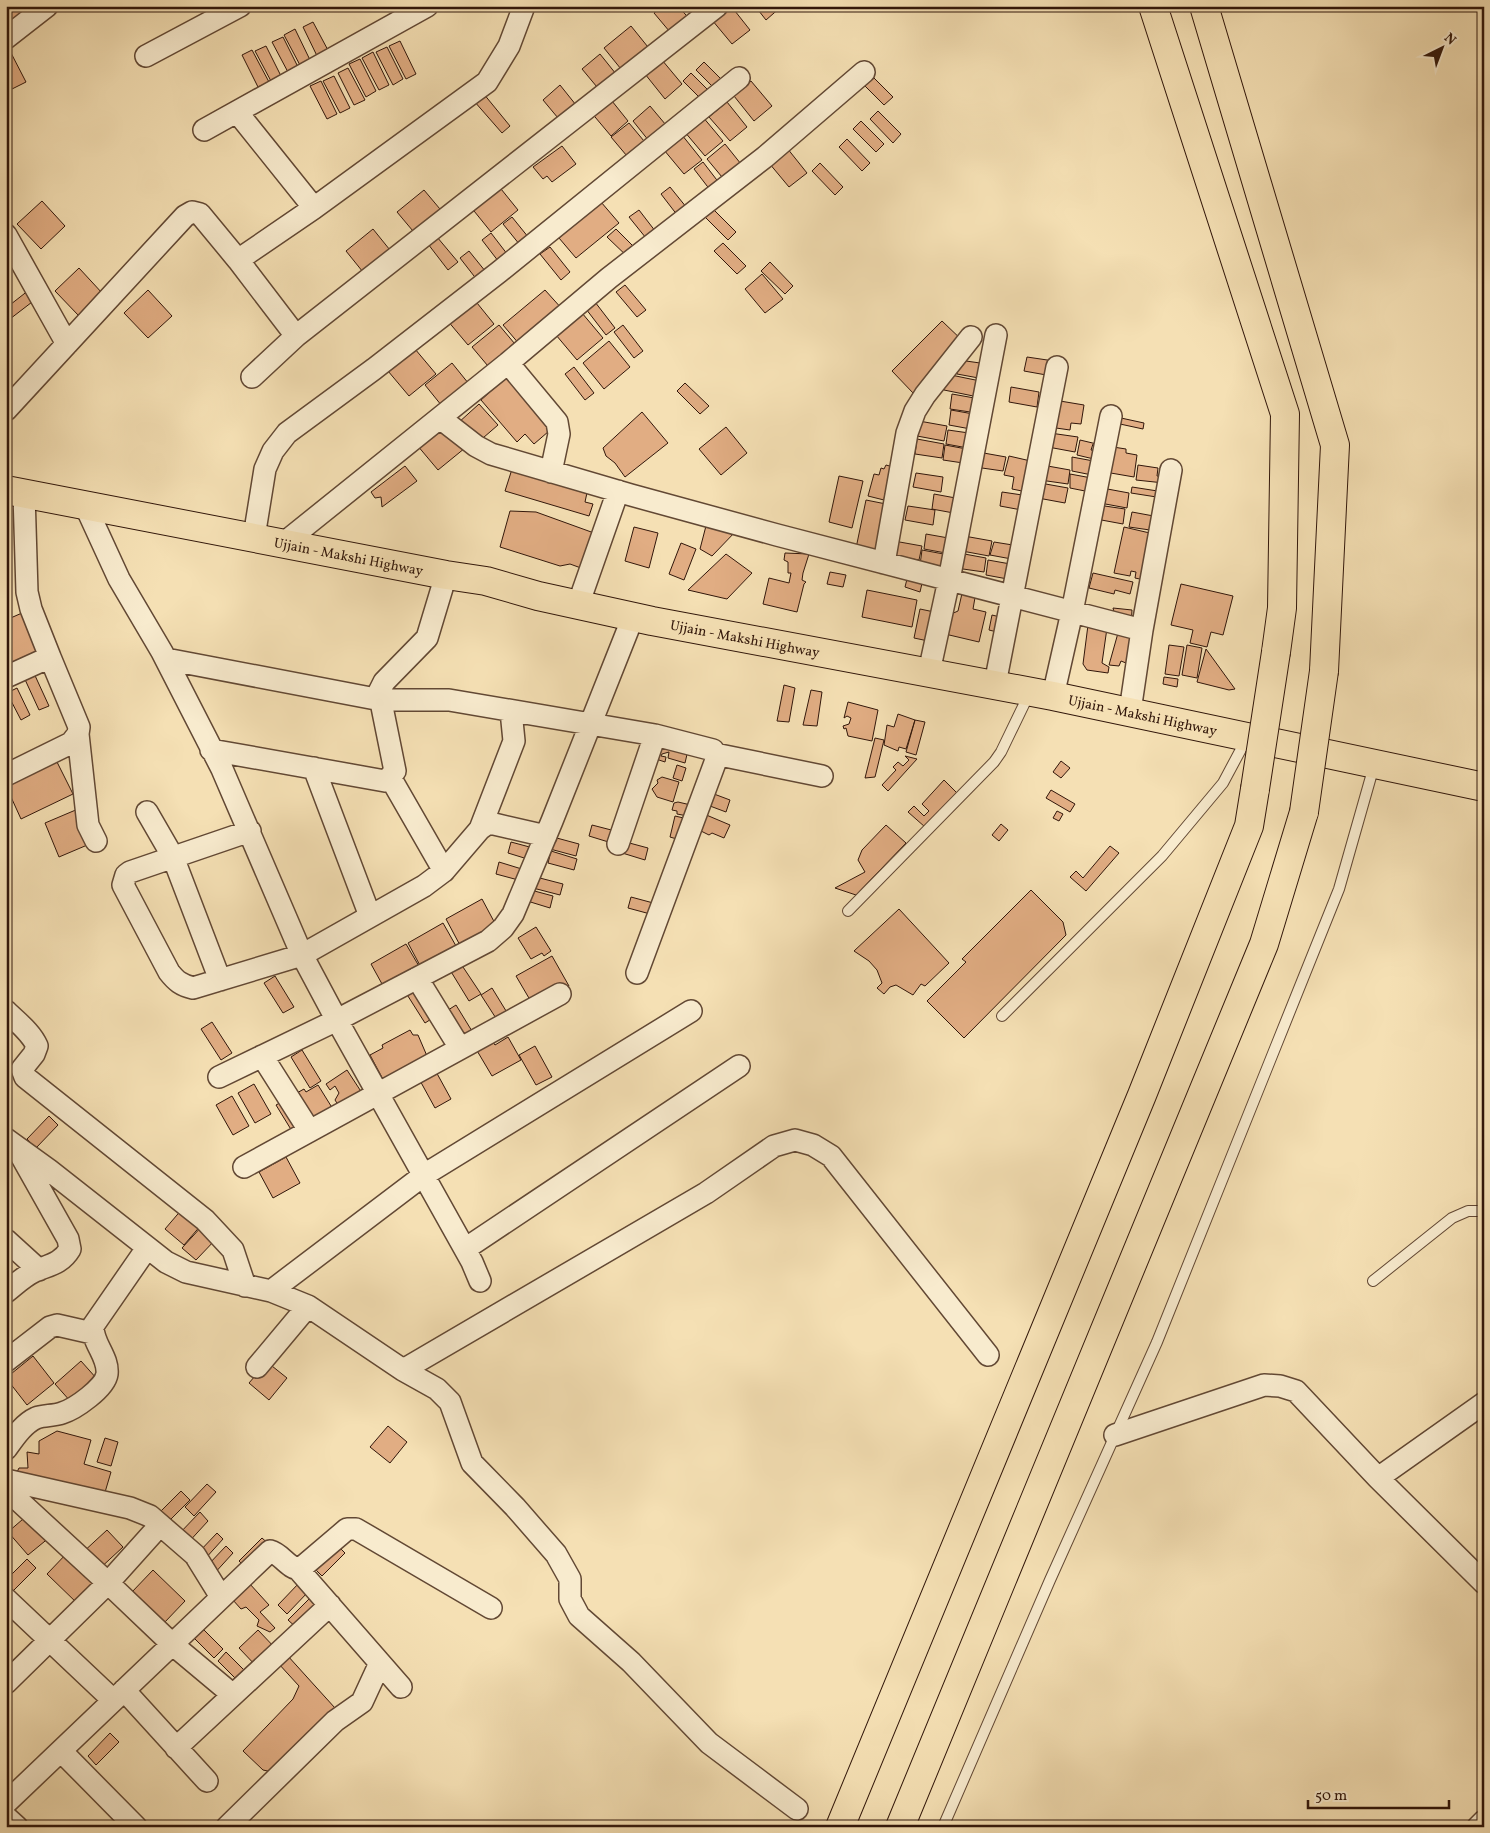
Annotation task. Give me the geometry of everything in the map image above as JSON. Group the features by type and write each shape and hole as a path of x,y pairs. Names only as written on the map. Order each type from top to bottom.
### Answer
{"main road":[{"path":"840,1827 1142,1095 1249,826 1282,608 1285,414 1152,6"},
{"path":"900,1827 1264,944 1304,812 1324,671 1336,445 1204,6"},
{"name":"Ujjain - Makshi Highway","path":"15,492 446,575 486,581 538,596 633,617 1042,693 1484,787"}],"street":[{"path":"6,38 47,6"},
{"path":"146,56 240,6"},
{"path":"204,130 427,6"},
{"path":"238,260 314,208 486,82 509,46 524,6"},
{"path":"252,377 296,336 717,6"},
{"path":"284,543 508,363 609,278 765,157 864,72"},
{"path":"254,537 265,469 272,451 287,434 499,272 739,78"},
{"path":"236,112 314,208"},
{"path":"6,410 185,216 192,212 200,214 296,336"},
{"path":"6,236 67,344"},
{"path":"929,672 996,335"},
{"path":"884,563 907,433 915,411 925,395 971,337"},
{"path":"508,363 557,422 559,434 551,472"},
{"path":"995,684 1057,367"},
{"path":"1042,693 1072,612 1111,416"},
{"path":"440,418 476,446 491,454 618,491 884,563 1142,630"},
{"path":"1130,711 1142,630 1171,470"},
{"path":"578,605 618,491"},
{"path":"15,492 29,600 79,727 78,734 88,825 96,841"},
{"path":"85,505 119,580 166,659 222,769 302,955 465,1249 480,1281"},
{"path":"211,750 385,781 390,778 395,771 379,692 384,682 427,638 446,575"},
{"path":"219,1077 337,1020 488,941 503,928 513,914 546,836 633,617"},
{"path":"6,677 50,656"},
{"path":"166,659 381,700 449,700 654,735 708,748 716,754 822,776"},
{"path":"480,829 514,742 511,710"},
{"path":"6,775 71,743 78,734"},
{"path":"618,844 654,735"},
{"path":"637,973 716,760 716,754"},
{"path":"314,768 370,916"},
{"path":"390,778 444,872"},
{"path":"147,812 173,857 220,980"},
{"path":"250,831 126,875 123,885 169,972 177,983 193,988 302,955 424,886 444,872 480,829 487,824 546,836"},
{"path":"417,978 460,1048"},
{"path":"244,1167 560,994"},
{"path":"6,1011 34,1040 37,1046 34,1054 14,1064 25,1077 205,1220 227,1243 245,1286"},
{"path":"272,1291 424,1175 690,1011"},
{"path":"262,1056 309,1130"},
{"path":"465,1249 739,1066"},
{"path":"403,1370 706,1193 774,1146 795,1140 813,1145 831,1156 988,1355"},
{"path":"11,1143 49,1170 166,1262 196,1275 272,1291 308,1306 403,1370 437,1389 450,1402 472,1463 556,1554 570,1579 570,1599 579,1616 631,1662 709,1743 797,1809"},
{"path":"6,1292 24,1277 59,1262 66,1257 70,1249 68,1239 11,1143"},
{"path":"6,1240 39,1270"},
{"path":"6,1448 24,1426 36,1418 63,1413 79,1405 102,1384 107,1375 106,1366 92,1333 93,1326 147,1248"},
{"path":"257,1367 308,1306"},
{"path":"6,1361 50,1327 57,1325 92,1333"},
{"path":"1115,1435 1264,1385 1280,1386 1296,1391 1378,1478 1484,1583"},
{"path":"1378,1478 1484,1402"},
{"path":"6,1480 130,1508 150,1516 195,1555 221,1597"},
{"path":"6,1489 172,1644 233,1695"},
{"path":"298,1569 306,1565 347,1529 356,1529 491,1608"},
{"path":"6,1683 108,1583 152,1534"},
{"path":"6,1803 270,1551 298,1569 401,1687"},
{"path":"6,1599 50,1640 118,1695 176,1748 207,1781"},
{"path":"176,1748 330,1605"},
{"path":"227,1827 335,1721 362,1702 380,1663"},
{"path":"61,1751 136,1827"},
{"path":"6,1817 17,1827"},
{"path":"1478,1827 1484,1821"}],"lane":[{"path":"848,912 994,762 1017,719 1042,693"},
{"path":"1002,1016 1162,856 1223,783 1247,737"},
{"path":"943,1827 1157,1342 1338,889 1375,764"},
{"path":"1373,1281 1452,1218 1468,1211 1484,1212"}],"building":[{"path":"6,6 22,6 29,15 11,29 6,23"},
{"path":"663,6 678,6 693,23 675,38 654,13"},
{"path":"686,6 712,6 696,19"},
{"path":"728,6 731,6 750,30 732,44 712,20"},
{"path":"755,6 782,6 766,20"},
{"path":"313,22 330,54 319,60 303,27"},
{"path":"631,26 652,52 625,74 604,48"},
{"path":"295,29 311,62 301,67 284,35"},
{"path":"283,37 299,69 289,74 272,42"},
{"path":"400,41 416,74 406,79 389,46"},
{"path":"266,46 282,78 272,83 255,51"},
{"path":"387,47 403,79 393,85 376,52"},
{"path":"252,50 269,82 258,87 242,55"},
{"path":"10,51 26,82 6,92 6,53"},
{"path":"373,52 389,85 379,90 362,58"},
{"path":"600,54 620,79 602,93 582,69"},
{"path":"360,59 376,91 366,97 349,64"},
{"path":"662,60 682,84 665,99 645,74"},
{"path":"704,62 727,85 719,93 696,70"},
{"path":"348,68 365,100 354,105 338,73"},
{"path":"691,73 714,96 706,104 683,81"},
{"path":"870,74 893,97 884,105 861,82"},
{"path":"334,76 350,108 340,113 323,81"},
{"path":"321,81 337,114 327,119 310,86"},
{"path":"751,81 772,106 754,121 734,96"},
{"path":"560,85 580,110 563,124 543,100"},
{"path":"483,93 510,126 502,133 474,101"},
{"path":"608,96 628,121 611,136 590,111"},
{"path":"727,102 747,127 730,141 709,117"},
{"path":"650,106 671,131 653,146 633,121"},
{"path":"878,111 901,134 893,143 870,119"},
{"path":"702,116 723,141 705,156 684,131"},
{"path":"861,121 884,144 876,152 853,129"},
{"path":"629,123 649,147 632,162 611,137"},
{"path":"682,135 702,160 684,174 664,150"},
{"path":"847,139 870,163 862,171 839,147"},
{"path":"725,144 745,169 727,183 707,159"},
{"path":"562,146 576,164 552,182 547,176 543,179 533,167"},
{"path":"787,148 807,173 789,187 769,163"},
{"path":"703,162 723,188 714,195 694,169"},
{"path":"820,163 843,187 835,195 812,171"},
{"path":"497,184 518,210 491,232 470,206"},
{"path":"670,187 691,213 681,220 661,194"},
{"path":"424,190 445,215 418,237 397,212"},
{"path":"42,201 65,226 41,249 17,224"},
{"path":"601,202 619,223 576,258 559,238"},
{"path":"713,209 736,232 728,240 705,217"},
{"path":"639,210 659,236 650,243 629,217"},
{"path":"512,217 533,243 524,250 503,224"},
{"path":"373,229 394,255 367,277 346,251"},
{"path":"616,229 639,252 631,260 607,237"},
{"path":"491,233 511,259 502,266 482,240"},
{"path":"437,237 458,262 448,270 428,244"},
{"path":"723,243 746,266 737,274 714,251"},
{"path":"550,247 570,272 561,280 540,254"},
{"path":"469,251 490,277 481,285 460,258"},
{"path":"770,262 793,286 785,294 761,271"},
{"path":"79,268 103,294 79,316 55,291"},
{"path":"762,274 783,299 765,313 745,289"},
{"path":"625,285 646,310 637,317 616,292"},
{"path":"29,290 36,299 6,322 6,308"},
{"path":"148,290 172,316 148,338 124,313"},
{"path":"545,290 563,310 520,345 503,325"},
{"path":"473,298 494,324 468,345 447,320"},
{"path":"595,302 615,328 606,335 586,309"},
{"path":"582,313 603,338 577,360 556,335"},
{"path":"942,321 965,343 914,394 892,371"},
{"path":"499,325 520,350 493,372 472,347"},
{"path":"623,325 643,351 634,358 614,332"},
{"path":"609,341 630,367 604,389 583,363"},
{"path":"415,349 436,374 409,396 388,371"},
{"path":"1027,357 1054,361 1052,376 1024,371"},
{"path":"959,360 987,364 984,379 957,374"},
{"path":"452,363 473,389 446,411 425,385"},
{"path":"574,367 594,393 585,400 565,374"},
{"path":"511,373 556,425 534,444 525,434 517,442 481,400"},
{"path":"951,375 985,382 983,398 944,390 945,381"},
{"path":"685,383 709,406 700,414 677,391"},
{"path":"1011,387 1039,392 1037,407 1009,402"},
{"path":"952,394 980,399 977,413 950,409"},
{"path":"1060,401 1084,405 1081,424 1071,423 1070,430 1056,428"},
{"path":"479,404 498,425 476,444 458,423"},
{"path":"951,410 979,415 976,430 949,425"},
{"path":"642,412 668,443 625,477 615,463 606,456 603,448"},
{"path":"1121,418 1144,423 1143,429 1120,424"},
{"path":"919,421 947,426 944,441 917,436"},
{"path":"444,422 465,448 438,470 417,445"},
{"path":"726,427 747,453 721,475 699,449"},
{"path":"948,430 976,434 973,449 946,444"},
{"path":"1050,433 1078,437 1075,452 1048,447"},
{"path":"917,439 944,444 942,458 915,454"},
{"path":"1080,440 1101,445 1093,444 1091,450 1100,452 1098,460 1077,455"},
{"path":"945,445 972,450 970,464 943,460"},
{"path":"1113,447 1126,449 1126,453 1137,455 1134,477 1105,472"},
{"path":"978,452 1006,457 1003,471 975,467"},
{"path":"1009,456 1035,462 1024,493 1012,489 1014,477 1004,475"},
{"path":"1072,457 1099,462 1097,476 1072,471"},
{"path":"886,465 900,469 893,495 885,493 884,500 868,496 874,474 879,475 881,468 884,469"},
{"path":"1042,465 1070,470 1068,484 1040,480"},
{"path":"1138,465 1158,468 1157,476 1165,477 1164,483 1136,480"},
{"path":"405,466 417,481 382,507 381,497 375,498 371,492"},
{"path":"513,466 588,488 585,502 593,504 589,516 505,491"},
{"path":"916,473 943,477 941,492 913,487"},
{"path":"1070,474 1097,479 1095,493 1070,488"},
{"path":"839,476 863,481 852,528 829,522"},
{"path":"1040,483 1068,488 1065,503 1038,498"},
{"path":"1132,487 1164,492 1163,498 1131,493"},
{"path":"1102,488 1129,493 1127,508 1100,503"},
{"path":"1002,492 1029,496 1027,511 1000,506"},
{"path":"934,494 961,499 959,514 932,509"},
{"path":"866,500 891,505 881,558 855,553"},
{"path":"1098,505 1125,509 1123,524 1096,519"},
{"path":"908,506 935,510 933,525 905,520"},
{"path":"510,511 536,512 594,533 581,568 570,564 560,566 500,547"},
{"path":"1132,512 1159,517 1157,531 1129,527"},
{"path":"707,522 737,530 712,556 700,549"},
{"path":"634,527 658,533 649,568 625,561"},
{"path":"1124,527 1154,534 1149,581 1135,578 1136,572 1131,571 1130,576 1114,573"},
{"path":"926,534 954,539 951,554 924,549"},
{"path":"964,536 992,541 989,556 962,551"},
{"path":"894,541 922,546 919,560 892,556"},
{"path":"994,542 1019,546 1017,560 990,555"},
{"path":"681,543 696,549 684,580 669,574"},
{"path":"922,550 949,555 947,569 920,565"},
{"path":"785,553 809,554 802,580 806,582 797,612 763,604 769,578 789,583 791,573 788,573 788,562 784,560"},
{"path":"959,553 986,558 984,572 956,568"},
{"path":"726,554 752,573 727,599 688,590"},
{"path":"988,560 1016,565 1013,580 986,575"},
{"path":"830,572 846,575 843,587 827,584"},
{"path":"1093,573 1133,582 1130,594 1115,590 1114,594 1089,588"},
{"path":"908,575 923,579 920,592 905,587"},
{"path":"1181,584 1233,596 1223,635 1211,632 1207,647 1190,643 1193,630 1171,625"},
{"path":"963,589 976,592 973,609 986,612 979,642 945,634 949,615 958,611"},
{"path":"867,590 917,600 912,627 862,617"},
{"path":"1113,608 1132,610 1131,626 1115,616"},
{"path":"920,609 939,613 933,642 914,638"},
{"path":"22,613 42,655 15,668 6,651 6,620"},
{"path":"992,615 1004,618 997,632 989,630"},
{"path":"1088,625 1107,628 1102,663 1109,667 1108,673 1087,670 1083,664"},
{"path":"1118,633 1140,639 1131,665 1121,661 1119,666 1109,665"},
{"path":"1169,645 1184,647 1179,676 1165,674"},
{"path":"1187,645 1202,648 1197,678 1182,675"},
{"path":"1206,649 1235,689 1229,690 1197,682"},
{"path":"32,669 49,706 39,710 22,673"},
{"path":"1164,677 1178,679 1177,687 1163,684"},
{"path":"784,685 795,688 789,722 777,721"},
{"path":"17,688 30,715 21,720 7,693"},
{"path":"811,690 822,692 817,726 803,725"},
{"path":"848,702 878,710 872,741 848,736 846,728 844,729 843,726 849,724 851,718 847,716 844,718"},
{"path":"898,714 915,720 906,749 899,747 898,751 884,745 887,725 894,727"},
{"path":"915,720 925,722 916,755 906,752"},
{"path":"875,738 884,740 875,777 865,778"},
{"path":"660,743 688,750 685,763 668,758 669,752 661,756 666,757 665,762 656,759"},
{"path":"905,756 917,759 888,791 882,785 896,770 893,767 898,762 903,766 909,760"},
{"path":"1061,761 1070,768 1061,778 1053,772"},
{"path":"57,762 73,794 21,819 6,786"},
{"path":"677,765 686,768 682,781 673,778"},
{"path":"662,777 679,782 673,802 657,797 652,789 658,783 657,780"},
{"path":"944,780 957,793 925,827 908,812 914,806 924,816 929,811 922,804"},
{"path":"1051,790 1075,804 1070,812 1046,798"},
{"path":"714,794 730,800 726,812 710,806"},
{"path":"678,802 695,806 693,817 677,814 677,811 672,810 674,803"},
{"path":"78,809 92,843 59,857 45,823"},
{"path":"1057,811 1063,814 1059,821 1053,818"},
{"path":"704,814 730,825 724,838 712,833 709,835 699,830"},
{"path":"675,816 688,819 680,840 670,837"},
{"path":"1001,824 1008,830 999,841 992,835"},
{"path":"592,825 619,832 615,844 589,836"},
{"path":"886,825 906,843 856,895 835,888 865,872 858,860 862,850"},
{"path":"553,837 579,844 576,856 550,849"},
{"path":"622,841 648,848 645,860 619,852"},
{"path":"511,842 537,849 534,861 508,853"},
{"path":"1110,846 1119,853 1086,891 1070,877 1076,871 1083,878"},
{"path":"551,851 577,859 574,870 548,863"},
{"path":"499,862 525,870 522,881 496,874"},
{"path":"536,877 563,884 560,895 533,888"},
{"path":"527,889 553,896 550,908 524,900"},
{"path":"1031,890 1063,922 1066,935 964,1038 927,1001 966,962 962,959"},
{"path":"631,897 657,904 654,915 628,908"},
{"path":"482,899 498,929 462,949 446,919"},
{"path":"899,909 949,963 925,986 921,984 913,995 896,985 890,987 884,994 877,988 882,983 877,970 869,961 854,951"},
{"path":"443,923 460,953 424,973 408,943"},
{"path":"536,927 551,951 544,956 542,953 531,959 518,938"},
{"path":"406,944 423,973 387,993 371,964"},
{"path":"552,956 569,986 533,1005 516,976"},
{"path":"461,964 481,994 469,1001 450,970"},
{"path":"275,976 294,1007 283,1013 264,983"},
{"path":"417,986 436,1016 425,1023 406,993"},
{"path":"492,988 511,1019 501,1026 481,995"},
{"path":"456,1005 475,1036 464,1043 445,1012"},
{"path":"212,1022 232,1053 221,1060 201,1029"},
{"path":"410,1030 413,1035 418,1035 427,1056 387,1087 370,1055 383,1048 382,1045"},
{"path":"508,1037 521,1060 492,1076 476,1049 491,1039 495,1045"},
{"path":"535,1046 552,1077 536,1085 519,1055"},
{"path":"302,1050 321,1081 310,1088 291,1057"},
{"path":"434,1068 451,1099 435,1108 418,1077"},
{"path":"347,1070 364,1096 342,1111 335,1100 339,1093 335,1086 330,1090 326,1084"},
{"path":"254,1084 271,1114 255,1123 238,1093"},
{"path":"318,1085 336,1114 309,1127 295,1094 304,1089 306,1092"},
{"path":"232,1096 249,1126 233,1135 216,1105"},
{"path":"287,1099 307,1129 295,1136 276,1105"},
{"path":"49,1116 58,1125 36,1148 27,1139"},
{"path":"286,1157 300,1183 273,1198 259,1172"},
{"path":"183,1208 202,1224 184,1245 165,1229"},
{"path":"203,1225 217,1238 196,1260 182,1248"},
{"path":"33,1356 54,1383 27,1405 6,1378"},
{"path":"81,1361 97,1379 71,1402 55,1384"},
{"path":"267,1362 287,1378 269,1400 249,1383"},
{"path":"388,1426 407,1442 390,1463 370,1447"},
{"path":"57,1431 91,1440 84,1464 111,1472 103,1499 16,1474 19,1468 28,1468 27,1452 39,1454 39,1441"},
{"path":"105,1438 118,1442 111,1466 97,1462"},
{"path":"207,1484 216,1492 194,1516 185,1507"},
{"path":"181,1491 190,1500 167,1523 158,1514"},
{"path":"200,1512 208,1521 186,1545 177,1536"},
{"path":"30,1513 50,1537 28,1555 8,1532"},
{"path":"107,1530 123,1547 97,1571 81,1554"},
{"path":"217,1533 223,1539 204,1560 197,1554"},
{"path":"262,1538 271,1546 248,1570 239,1561"},
{"path":"336,1544 345,1553 322,1576 313,1567"},
{"path":"226,1546 233,1553 212,1576 207,1566"},
{"path":"69,1551 101,1582 79,1605 47,1574"},
{"path":"27,1559 36,1568 13,1591 6,1584 6,1580"},
{"path":"153,1570 185,1601 164,1623 131,1593"},
{"path":"300,1582 309,1591 287,1614 278,1605"},
{"path":"249,1583 269,1605 260,1612 275,1628 270,1632 257,1626 259,1620 246,1607 241,1609 232,1599"},
{"path":"311,1597 320,1605 297,1628 288,1620"},
{"path":"200,1626 223,1649 214,1658 191,1635"},
{"path":"258,1630 277,1650 258,1668 239,1648"},
{"path":"226,1652 249,1675 241,1684 218,1661"},
{"path":"287,1655 335,1708 272,1772 263,1770 243,1751 293,1699 299,1686 278,1663"},
{"path":"110,1733 119,1742 96,1765 88,1756"}]}
